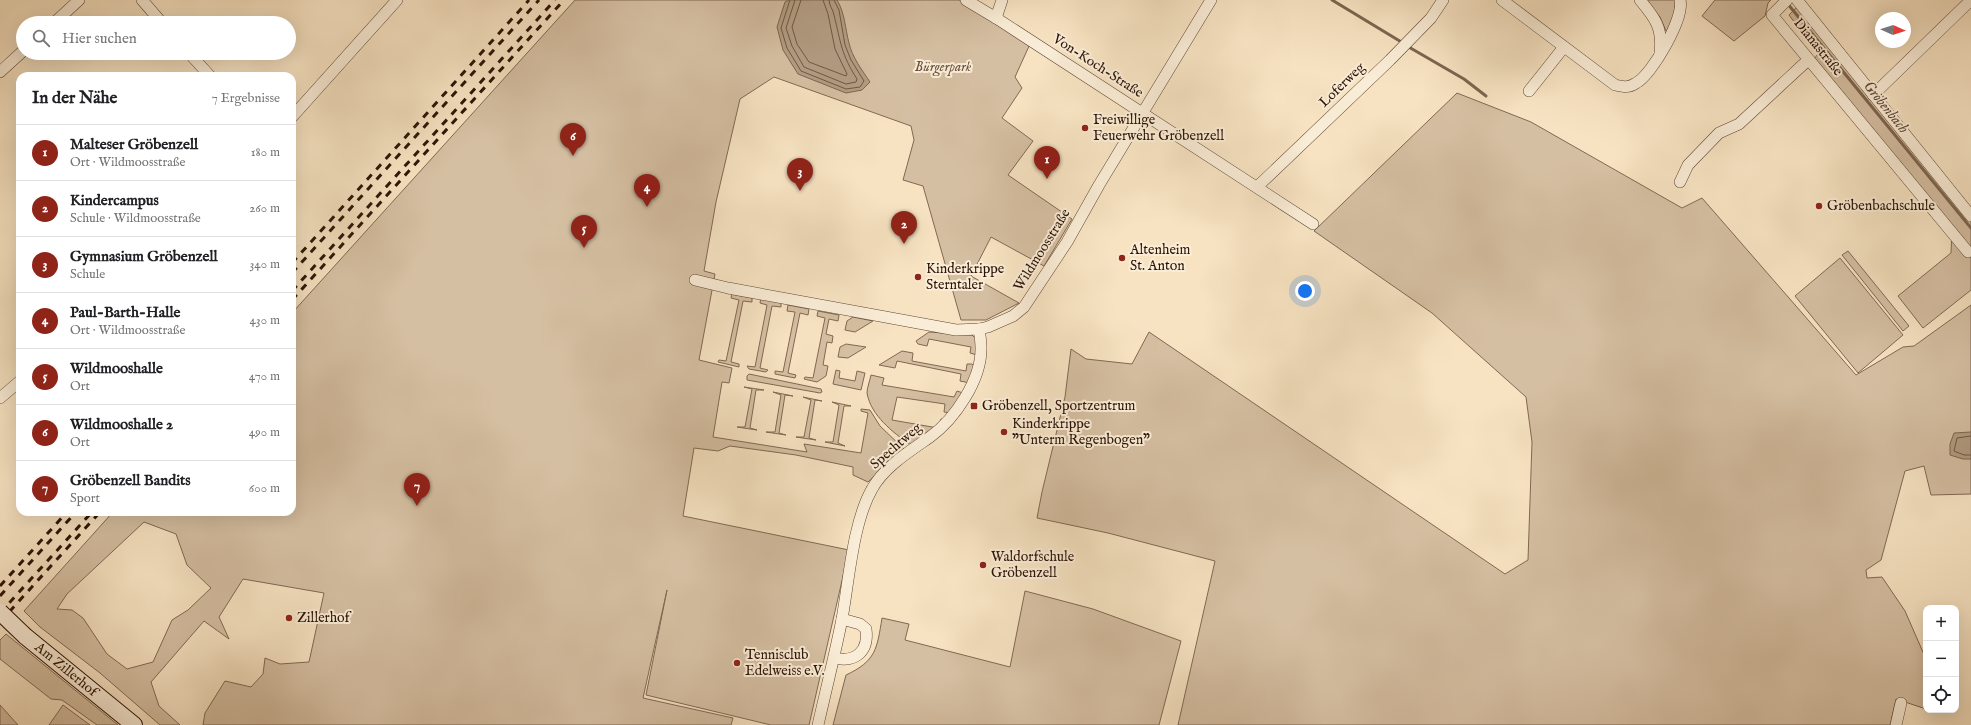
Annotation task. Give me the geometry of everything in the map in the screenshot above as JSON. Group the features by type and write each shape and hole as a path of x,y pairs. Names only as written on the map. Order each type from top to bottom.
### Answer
{"street":[{"path":"62,16 79,0"},
{"path":"142,0 156,16"},
{"path":"296,113 397,0"},
{"name":"Von-Koch-Straße","path":"966,0 1313,224"},
{"path":"996,18 1002,0"},
{"name":"Wildmoosstraße","path":"695,280 735,289 948,328 979,329 1013,316 1024,307 1067,242 1099,185 1211,0"},
{"name":"Loferweg","path":"1257,187 1390,60 1430,18 1443,0"},
{"path":"1502,0 1615,85 1626,87 1637,83 1659,56 1675,27 1682,7 1680,0"},
{"path":"1640,0 1654,17 1659,28 1661,40 1659,56"},
{"path":"1797,0 1971,216"},
{"path":"1873,95 1971,0"},
{"name":"Dianastraße","path":"1782,5 1772,15 1968,252"},
{"path":"1529,91 1564,47"},
{"path":"0,72 16,57"},
{"path":"195,60 206,72"},
{"path":"1680,182 1688,165 1719,133 1739,124 1808,60"},
{"name":"Spechtweg","path":"818,725 842,619 860,517 872,488 888,469 950,419 961,404 970,388 979,361 981,348 979,329"},
{"path":"0,398 16,384"},
{"name":"Am Zillerhof","path":"0,612 25,636 134,725"},
{"path":"834,658 843,660 856,656 862,651 867,640 866,629 860,624 842,619"},
{"path":"1896,725 1901,703"}],"green space":[{"name":"Bürgerpark","path":"575,0 959,0 1030,44 1015,77 1022,88 1002,118 1033,141 1008,175 1072,219 1044,266 991,237 971,276 1019,303 986,320 961,320 923,186 903,180 914,140 911,126 774,77 740,99 716,202 704,271 715,274 699,360 732,368 729,383 722,382 713,437 807,452 804,444 861,453 868,413 861,411 861,409 870,410 880,426 904,449 868,482 853,475 853,467 796,455 730,446 718,451 694,448 683,516 849,550 809,725 771,725 646,695 667,590 643,698 733,718 731,725 203,725 205,713 225,681 251,687 263,674 265,658 280,664 309,662 324,593 243,579 219,617 229,639 204,621 151,682 159,706 180,725 160,725 100,673 40,627 24,611 109,516 296,516 296,309","holes":["144,522 176,534 187,565 211,588 188,610 172,620 153,662 127,669 107,654 83,618 72,610 57,609 67,594"]},
{"path":"1646,0 1676,0 1672,28 1666,31 1660,17"},
{"path":"1715,0 1771,0 1768,3 1765,16 1734,41 1702,16"},
{"path":"1797,7 1971,221 1971,290 1923,328 1898,296 1951,253 1952,229 1813,60 1818,54 1789,15"},
{"path":"1457,93 1531,122 1682,208 1702,198 1856,375 1903,347 1914,346 1971,305 1971,494 1931,495 1924,466 1905,471 1881,560 1866,570 1867,578 1882,577 1905,611 1923,652 1923,708 1896,699 1890,725 1178,725 1215,561 1108,533 1037,518 1065,397 1071,349 1086,359 1132,364 1149,332 1505,574 1528,560 1532,442 1526,397 1432,313 1314,231"},
{"path":"1848,251 1909,326 1903,331 1842,255"},
{"path":"1840,258 1903,335 1858,373 1795,296"},
{"path":"732,294 752,298 752,302 743,301 731,362 739,364 739,367 718,362 719,360 726,361 739,300 731,298"},
{"path":"761,297 781,302 781,307 772,306 760,368 768,370 766,372 749,369 747,366 755,367 767,305 760,303"},
{"path":"788,305 809,309 808,315 800,313 788,373 796,375 795,378 775,374 775,371 783,372 795,312 787,311"},
{"path":"818,311 839,315 838,321 829,319 826,334 833,336 832,343 827,342 823,365 828,366 826,376 817,382 804,379 805,377 813,378 825,318 817,316"},
{"path":"853,317 873,321 855,332 845,330 847,321"},
{"path":"929,332 972,335 977,340 977,355 970,353 971,347 929,339 927,346 918,344 916,341"},
{"path":"846,344 866,347 848,358 838,357 840,347"},
{"path":"902,351 913,353 912,361 966,371 967,364 972,364 975,367 970,383 960,381 961,374 897,361 895,368 879,365"},
{"path":"836,370 840,371 839,378 855,381 857,371 865,373 861,390 833,384"},
{"path":"749,374 821,389 822,392 820,393 747,380 747,376"},
{"path":"871,375 884,378 882,385 954,397 957,391 963,393 963,396 951,413 944,412 945,404 897,397 892,420 937,428 914,445 909,444 884,423 873,409 867,393"},
{"path":"744,387 764,390 756,390 750,428 757,430 737,427 745,427 752,389"},
{"path":"773,392 793,396 785,395 779,433 786,435 766,432 775,432 781,395"},
{"path":"803,397 822,401 815,400 809,438 816,440 796,437 804,437 811,400"},
{"path":"832,402 851,406 844,406 838,443 845,446 825,442 833,442 839,405"},
{"path":"941,419 947,420 939,426"},
{"path":"1025,591 1093,609 1181,641 1159,725 833,725 846,675 864,665 873,653 882,618 909,624 905,640 1010,667"},
{"path":"6,634 118,725 97,725 62,700 51,699 0,659 0,640"},
{"path":"0,705 18,725 0,725"},
{"path":"63,705 90,725 49,725"}],"water":[{"path":"789,0 837,0 843,15 852,53 870,82 862,90 846,93 798,74 783,50 777,27 785,2"},
{"path":"1971,432 1971,459 1963,459 1950,455 1950,444 1954,433"}],"waterway":[{"path":"1332,0 1403,43"},
{"name":"Gröbenbach","path":"1787,3 1971,228"},
{"path":"1407,46 1464,79 1486,96"}],"railway":[{"path":"296,259 529,0"},
{"path":"296,269 539,0"},
{"path":"296,287 555,0"},
{"path":"296,296 564,0"},
{"path":"0,586 63,516"},
{"path":"0,596 72,516"},
{"path":"0,613 88,516"},
{"path":"0,622 96,516"}],"place":[{"name":"Freiwillige Feuerwehr Gröbenzell","path":"1085,128"},
{"name":"Wildmooshalle 2","path":"573,156"},
{"name":"Malteser Gröbenzell","path":"1047,179"},
{"name":"Gymnasium Gröbenzell","path":"800,191"},
{"name":"Gröbenbachschule","path":"1819,206"},
{"name":"Paul-Barth-Halle","path":"647,207"},
{"name":"Kindercampus","path":"904,244"},
{"name":"Wildmooshalle","path":"584,248"},
{"name":"Altenheim St. Anton","path":"1122,258"},
{"name":"Kinderkrippe Sterntaler","path":"918,277"},
{"name":"Gröbenzell, Sportzentrum","path":"974,406"},
{"name":"Kinderkrippe \"Unterm Regenbogen\"","path":"1004,432"},
{"name":"Gröbenzell Bandits","path":"417,506"},
{"name":"Waldorfschule Gröbenzell","path":"983,565"},
{"name":"Zillerhof","path":"289,618"},
{"name":"Tennisclub Edelweiss e.V.","path":"737,663"}]}
